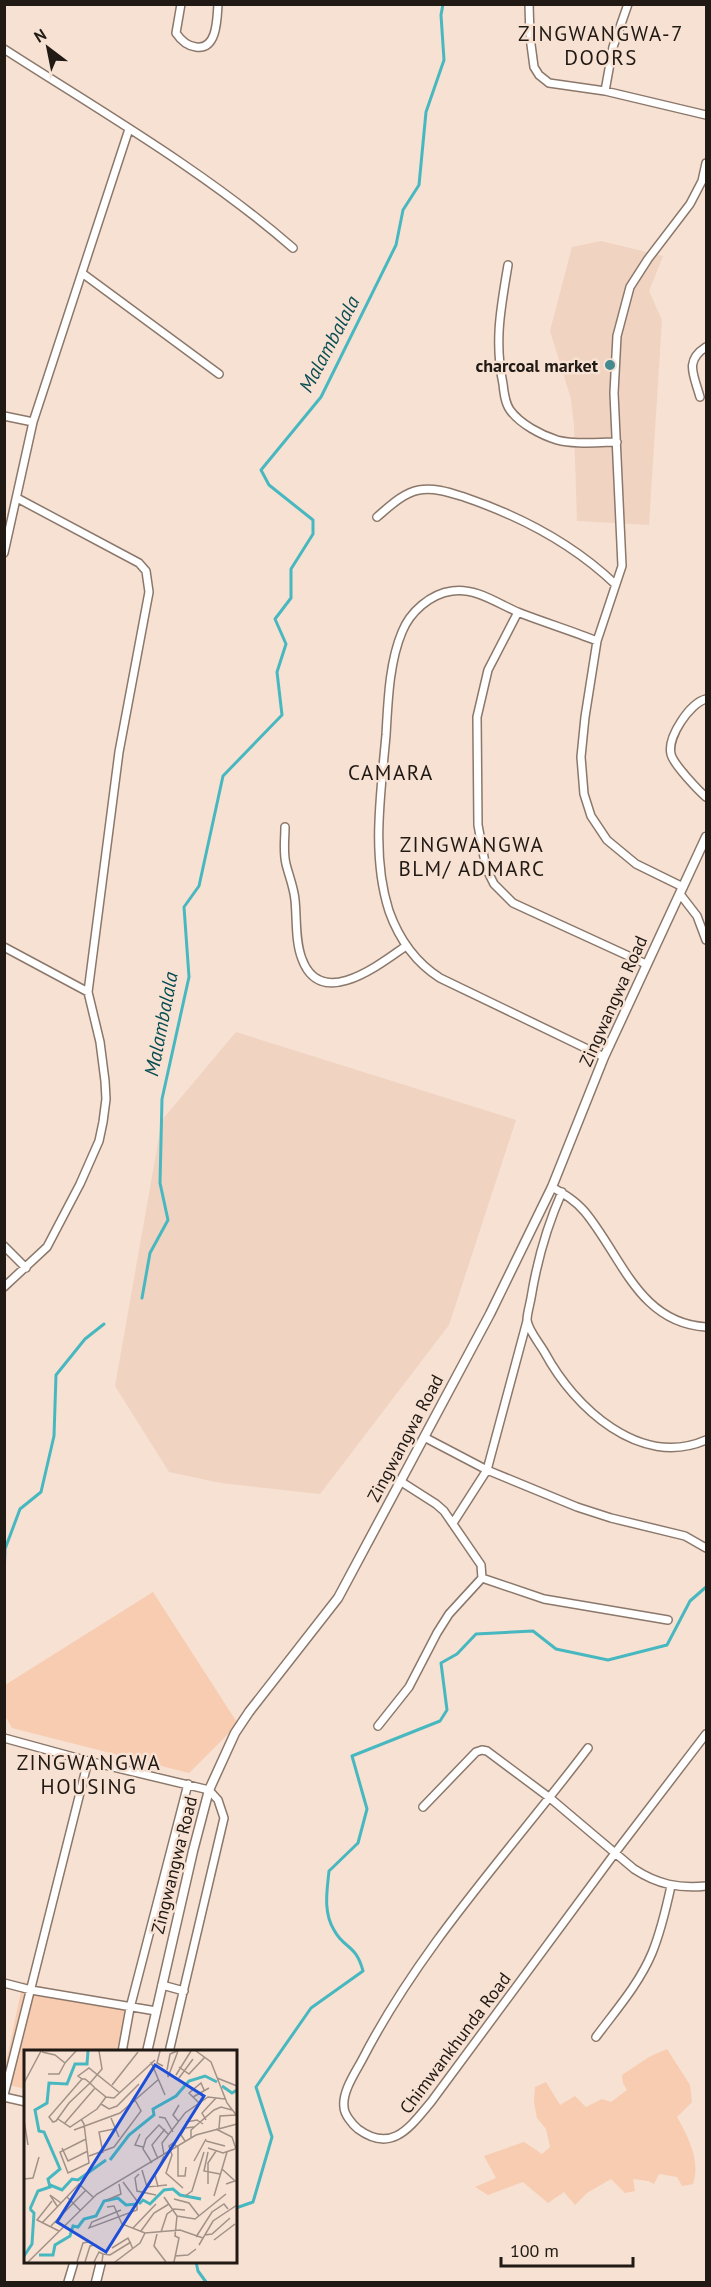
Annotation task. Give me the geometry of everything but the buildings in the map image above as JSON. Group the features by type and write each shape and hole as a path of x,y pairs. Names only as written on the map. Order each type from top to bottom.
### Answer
{"street":[{"path":"181,4 176,33 189,45 196,47 210,43 214,33 218,4"},
{"path":"530,4 531,54 534,67 539,75 549,83 605,91 706,115"},
{"path":"605,91 613,47 628,4"},
{"path":"4,49 129,129 256,216 293,248"},
{"path":"4,553 33,422 129,129"},
{"path":"706,163 702,181 690,204 648,259 630,287 617,336 615,360 622,566 597,641 581,757 584,795 591,816 607,840 636,864 682,891 698,916 706,940"},
{"path":"508,265 500,307 497,342 499,366 509,409 518,420 559,441 617,442"},
{"path":"82,273 219,374"},
{"path":"700,397 692,367 693,358 706,346"},
{"path":"4,416 33,422"},
{"path":"377,517 408,493 421,489 452,493 535,526 597,566 615,584"},
{"path":"4,1287 47,1247 99,1141 104,1122 105,1081 100,1042 88,992 119,752 149,592 146,571 131,558 17,498"},
{"path":"597,641 518,612 498,601 464,591 452,591 424,603 410,618 401,634 394,661 388,706 379,835 385,897 398,932 420,964 440,978 550,1033 604,1057"},
{"path":"518,612 488,670 477,717 478,825 486,868 494,884 513,903 646,964"},
{"path":"706,699 686,713 670,747 673,760 706,797"},
{"path":"285,827 286,863 294,893 299,945 307,969 327,983 338,983 374,969 406,946"},
{"name":"Zingwangwa Road","path":"147,2050 209,1790 242,1722 338,1598 490,1314 552,1187 604,1057 706,837"},
{"path":"4,947 88,992"},
{"path":"552,1187 584,1210 629,1278 648,1302 663,1315 682,1323 706,1327"},
{"path":"453,1523 487,1470 527,1321 537,1264 551,1216 562,1192"},
{"path":"4,1246 26,1268"},
{"path":"527,1321 565,1385 605,1424 632,1439 653,1446 678,1448 706,1440"},
{"path":"424,1437 487,1470 577,1507 611,1518 686,1536 706,1548"},
{"path":"378,1726 409,1687 448,1614 482,1578 481,1565 453,1523 436,1504 400,1481"},
{"path":"482,1578 544,1599 668,1620"},
{"name":"Chimwankhunda Road","path":"588,1748 461,1906 395,2001 345,2096 344,2107 356,2127 373,2138 387,2140 412,2125 449,2080 615,1853 706,1734"},
{"path":"4,1738 209,1790 218,1800 224,1818 169,2050"},
{"path":"423,1806 462,1765 482,1750 487,1751 550,1798 649,1879 671,1886 706,1886"},
{"path":"24,2101 4,2096 88,1761"},
{"path":"122,2050 130,2007 188,1784"},
{"path":"596,2037 625,1998 651,1954 662,1927 671,1886"},
{"path":"4,1983 32,1990 156,2011"},
{"path":"162,1985 184,1991"},
{"path":"68,2283 74,2263"},
{"path":"96,2283 101,2263"}],"shaded area":[{"name":"charcoal market","path":"601,241 663,256 649,291 662,320 649,525 577,521 571,399 550,331 572,247"},
{"path":"236,1032 516,1120 449,1325 320,1494 221,1483 169,1472 115,1386 162,1120"},
{"path":"153,1592 238,1724 189,1773 12,1728 5,1716 5,1685"},
{"path":"23,1982 130,2008 116,2050 24,2050 24,2089 5,2084 5,2068"},
{"path":"667,2049 690,2085 692,2102 677,2117 689,2141 694,2158 693,2184 682,2186 677,2177 659,2174 654,2184 633,2179 635,2191 625,2193 611,2179 587,2193 575,2205 564,2192 548,2203 523,2182 488,2195 475,2187 496,2178 484,2156 524,2142 542,2154 550,2147 546,2129 537,2118 534,2102 535,2087 546,2082 560,2105 575,2096 586,2107 602,2099 611,2102 627,2090 622,2075 649,2057"}],"waterway":[{"name":"Malambalala","path":"142,1298 150,1253 168,1220 160,1183 162,1099 189,977 184,907 199,886 223,776 282,715 277,672 286,644 275,619 291,598 291,569 313,534 313,520 269,485 261,470 321,397 396,245 403,210 419,185 426,112 444,60 441,15 443,4"},
{"name":"Malambalala","path":"4,1579 5,1549 20,1509 41,1492 54,1436 56,1375 85,1339 104,1324"},
{"path":"237,2208 253,2202 272,2137 256,2087 311,2008 363,1971 357,1956 334,1930 328,1916 327,1901 329,1871 358,1843 367,1809 352,1756 440,1721 447,1710 441,1663 457,1654 476,1634 533,1631 556,1649 608,1660 667,1645 690,1601 706,1587"},
{"path":"196,2263 198,2271 206,2282"}],"place":[{"name":"charcoal market","path":"610,365"}],"district":[{"name":"ZINGWANGWA-7 DOORS","path":"601,45"},
{"name":"CAMARA","path":"391,772"},
{"name":"ZINGWANGWA BLM/ ADMARC","path":"472,856"},
{"name":"ZINGWANGWA HOUSING","path":"89,1774"}]}
